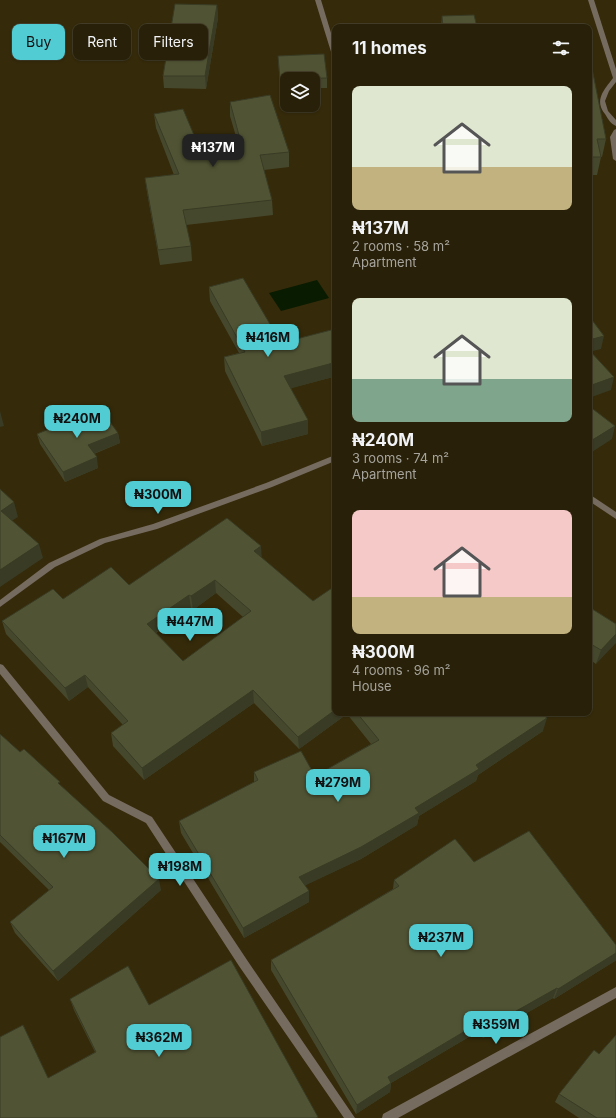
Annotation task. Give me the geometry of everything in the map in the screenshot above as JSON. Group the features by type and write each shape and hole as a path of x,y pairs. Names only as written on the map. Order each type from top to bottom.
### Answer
{"street":[{"path":"318,0 332,45"},
{"path":"591,0 616,78 601,99 602,108 616,124"},
{"path":"616,131 613,137 616,159"},
{"path":"0,604 52,565 103,541 154,527 269,485 332,459"},
{"path":"592,499 616,516"},
{"path":"0,668 106,798 148,820 243,963 350,1118"},
{"path":"387,1118 616,992"}],"shaded area":[{"path":"317,280 329,298 281,311 269,293"}],"building":[{"path":"175,4 217,5 208,58 208,24 172,24"},
{"path":"474,15 476,24 443,24 442,16"},
{"path":"324,54 327,78 320,78 320,72 280,72 280,79 278,56"},
{"path":"166,60 208,60 205,76 163,76"},
{"path":"592,68 606,139 597,139 601,157 592,157"},
{"path":"270,95 289,152 260,155 272,200 183,210 191,246 158,250 145,178 179,174 154,114 183,109 199,147 240,139 230,102"},
{"path":"243,278 281,343 332,330 332,363 284,376 308,420 261,432 224,357 245,352 209,287"},
{"path":"592,320 604,336 592,339"},
{"path":"592,353 614,377 592,385"},
{"path":"100,408 118,433 88,445 97,457 63,472 37,434"},
{"path":"592,408 615,426 592,440"},
{"path":"0,489 14,502 1,511 39,544 0,570"},
{"path":"227,518 261,546 254,551 313,601 332,588 332,712 298,737 253,690 142,768 111,733 128,721 85,675 65,688 2,621 53,589 63,599 111,567 129,585","holes":["215,580 251,611 183,661 147,624 189,595 191,596"]},
{"path":"592,609 616,624 616,634 601,650 592,645"},
{"path":"359,716 545,716 547,718 476,765 479,769 415,808 419,813 361,847 299,877 309,891 243,928 179,821 258,780 254,772 301,751 315,776 379,740"},
{"path":"0,734 20,752 24,749 60,782 58,783 112,832 159,879 53,971 10,922 53,887 0,835"},
{"path":"529,831 616,945 616,953 558,989 557,988 486,1028 482,1021 388,1077 391,1083 357,1105 271,960 399,886 394,880 455,839 474,862"},
{"path":"231,960 318,1117 0,1118 0,1037 23,1025 48,1078 96,1052 70,999 128,966 149,1005"},
{"path":"616,1035 616,1118 597,1118 559,1094 594,1050 599,1054"}]}
